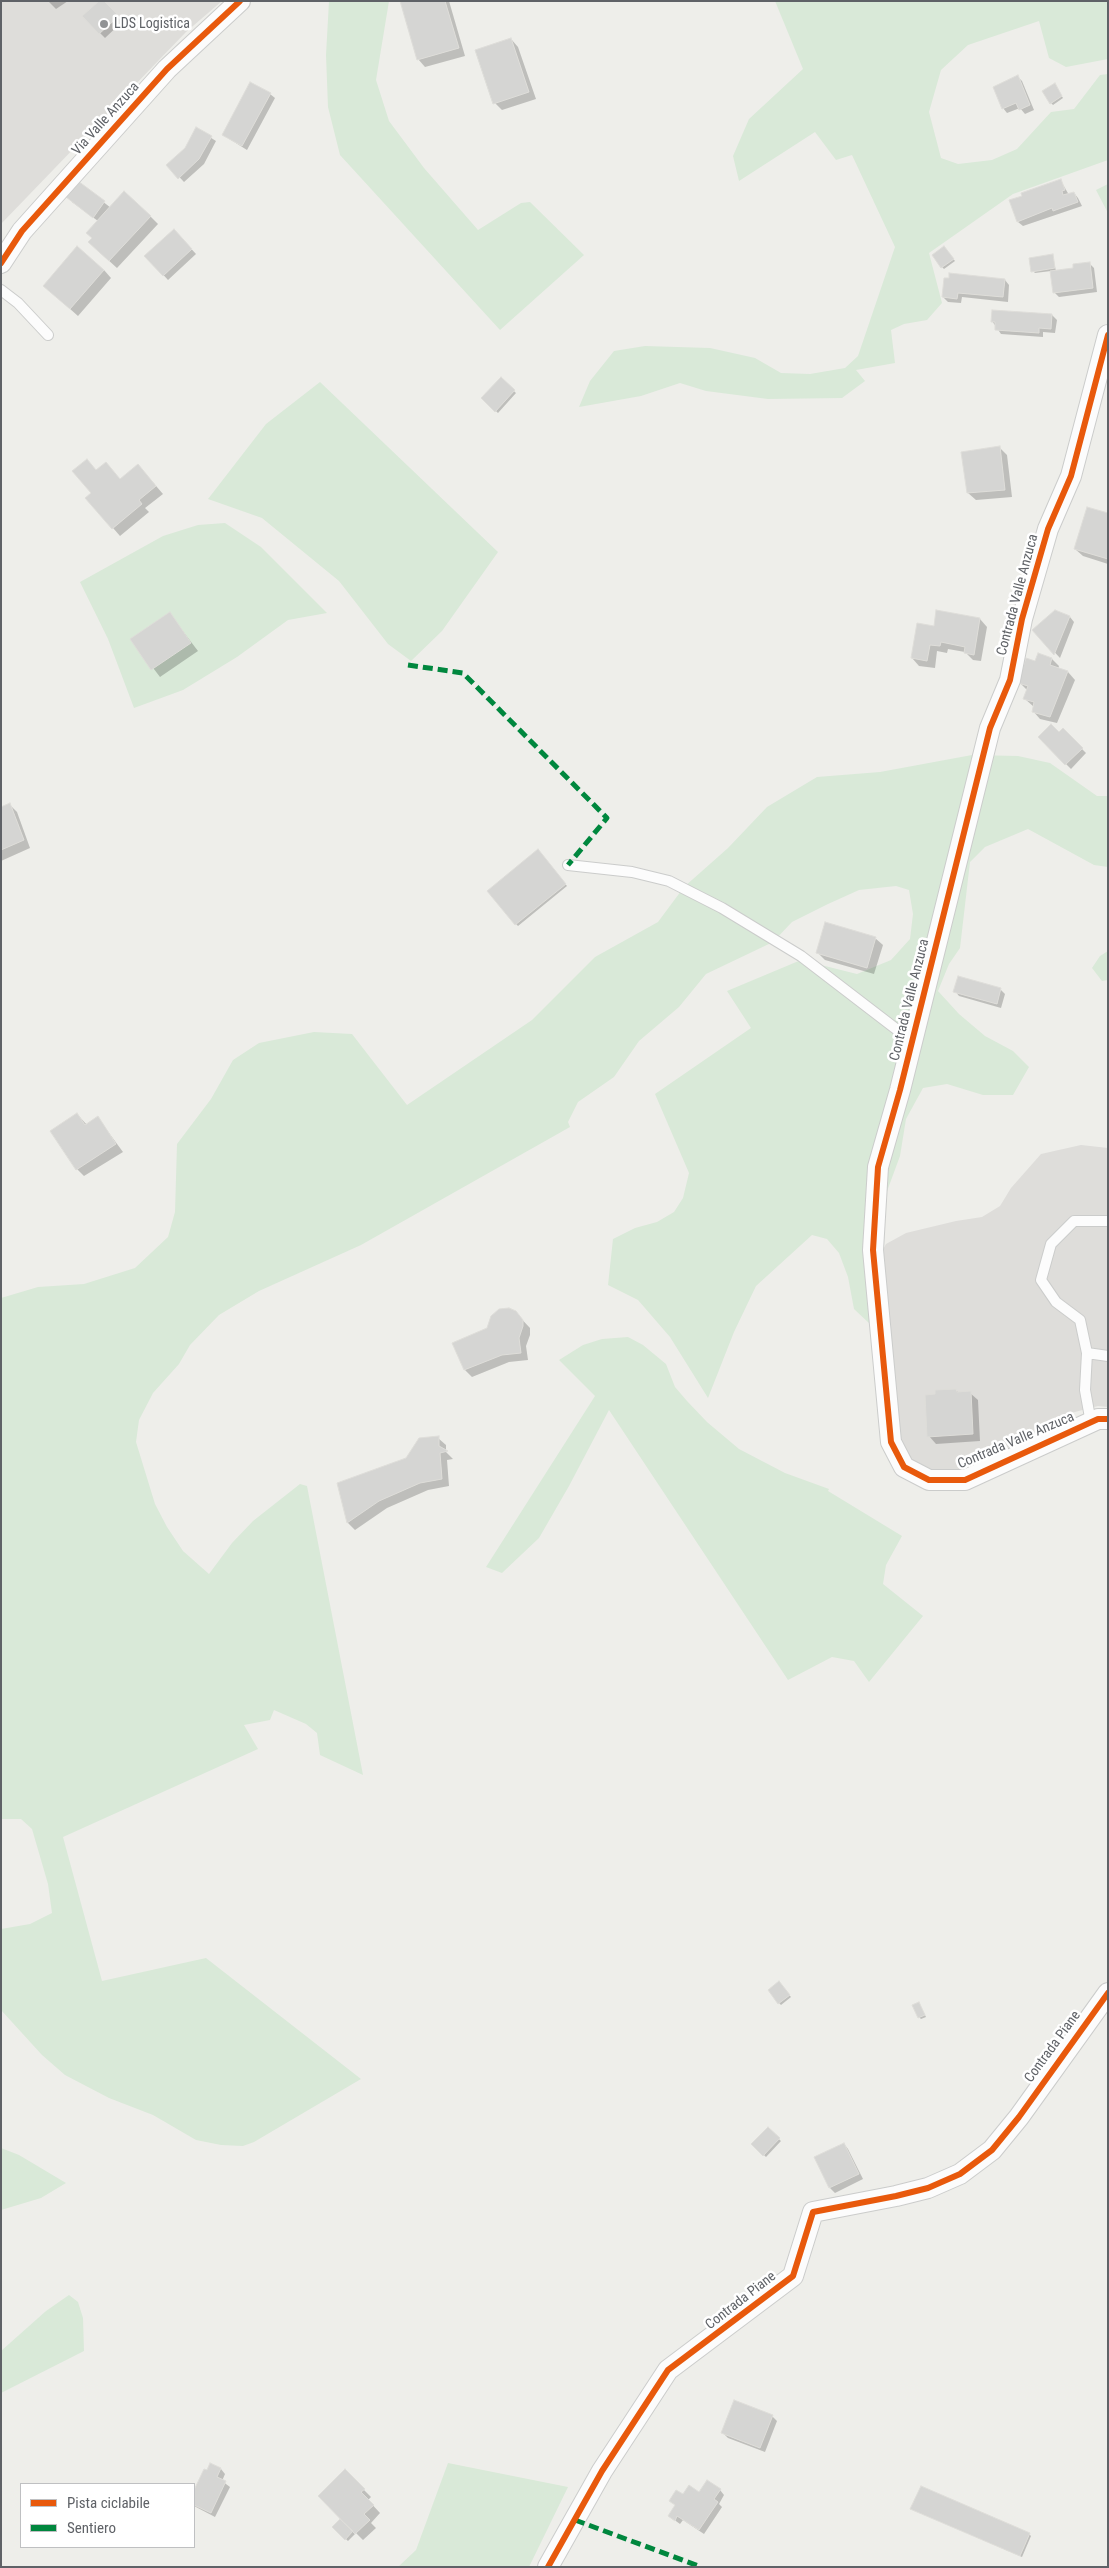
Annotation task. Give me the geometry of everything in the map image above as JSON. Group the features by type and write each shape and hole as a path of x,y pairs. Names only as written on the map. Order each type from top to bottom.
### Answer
{"street":[{"name":"Via Valle Anzuca","path":"1,262 22,231 151,86 240,1"},
{"name":"Contrada Valle Anzuca","path":"1099,1421 965,1480 928,1480 904,1467 891,1442 873,1250 878,1167 906,1067 990,728 1010,680 1022,619 1048,529 1071,476 1108,335"},
{"name":"Contrada Piane","path":"548,2567 602,2472 668,2370 793,2276 813,2212 928,2188 960,2174 992,2150 1108,1993"}],"lane":[{"path":"1,290 18,303 48,335"},
{"path":"568,865 632,872 669,881 722,908 802,956 900,1032 906,1067"},
{"path":"1099,1421 1085,1390 1087,1353 1080,1320 1056,1302 1041,1280 1051,1244 1074,1220 1108,1221"},
{"path":"1087,1353 1108,1356"}],"shaded area":[{"path":"1,1 222,1 186,32 1,224"},
{"path":"1081,1145 1108,1148 1108,1407 1098,1406 1071,1413 1011,1450 957,1471 927,1472 910,1459 899,1437 880,1255 886,1244 906,1233 982,1217 1000,1206 1011,1188 1041,1154"}],"green space":[{"path":"329,1 389,1 376,80 389,121 424,168 478,230 521,203 530,202 584,255 500,330 340,155 328,107 326,55"},
{"path":"775,1 1108,1 1108,59 1066,67 1049,58 1039,21 968,45 941,70 929,112 941,158 958,164 992,160 1017,149 1051,112 1074,109 1100,75 1108,74 1108,160 1013,194 929,253 942,303 927,320 904,324 891,330 895,363 856,370 865,381 842,398 768,399 706,391 680,383 641,396 579,407 590,381 614,351 645,346 710,348 755,358 781,373 810,374 845,368 858,356 895,247 852,155 836,160 815,132 739,181 733,156 749,119 803,69"},
{"path":"1108,184 1108,213 1096,190"},
{"path":"320,382 498,552 442,631 411,661 388,644 339,581 262,518 208,499 266,424"},
{"path":"225,523 261,547 327,613 288,620 237,657 183,690 134,708 108,639 80,582 163,536 198,525"},
{"path":"972,755 1018,756 1050,763 1097,796 1108,796 1108,867 1094,865 1028,829 985,847 970,862 960,948 949,964 938,991 959,1014 985,1036 1013,1051 1029,1067 1013,1095 983,1095 947,1084 923,1088 906,1119 900,1156 886,1194 871,1325 854,1309 848,1277 839,1253 827,1239 812,1235 756,1286 734,1332 708,1398 670,1337 638,1300 608,1285 613,1239 635,1228 657,1222 674,1212 683,1198 689,1173 655,1094 751,1028 727,991 801,960 857,974 891,960 910,939 913,914 909,890 896,886 859,890 828,904 792,922 773,942 706,974 679,1007 639,1041 614,1077 578,1102 568,1122 570,1127 361,1245 259,1291 219,1315 190,1345 179,1364 153,1393 139,1420 136,1442 155,1504 183,1551 209,1574 232,1543 253,1521 300,1484 307,1486 363,1775 320,1755 317,1733 306,1724 274,1710 270,1720 244,1725 258,1749 63,1837 102,1981 206,1958 361,2079 254,2142 243,2146 221,2145 196,2140 153,2115 109,2098 65,2075 42,2055 1,2010 1,1929 30,1924 52,1913 48,1884 32,1829 21,1819 1,1819 1,1298 38,1287 84,1284 135,1268 168,1237 175,1212 177,1144 211,1099 233,1060 259,1043 314,1032 352,1034 407,1105 532,1020 595,957 658,922 684,887 728,848 767,807 817,777 880,772"},
{"path":"1108,951 1108,980 1102,981 1092,968 1100,956"},
{"path":"628,1337 643,1345 666,1364 675,1387 687,1401 707,1422 739,1449 785,1473 829,1489 828,1491 902,1536 886,1565 883,1584 923,1616 869,1682 854,1661 832,1657 788,1680 609,1410 539,1538 502,1573 486,1567 595,1396 559,1360 583,1345 602,1339"},
{"path":"1,2148 19,2155 66,2183 41,2198 1,2210"},
{"path":"69,2295 78,2302 83,2318 84,2351 1,2393 1,2351 46,2311"},
{"path":"448,2463 568,2487 529,2567 398,2567 416,2550"}],"building":[{"path":"99,1 104,1 119,16 99,34 82,16"},
{"path":"400,1 445,1 459,48 417,60"},
{"path":"511,38 529,92 493,104 475,50"},
{"path":"1018,75 1030,105 1019,110 1016,103 1002,109 993,87"},
{"path":"250,82 271,93 242,146 222,135"},
{"path":"1055,83 1062,96 1050,104 1042,91"},
{"path":"196,127 212,136 199,159 178,179 166,165 185,148"},
{"path":"1061,179 1065,190 1062,191 1063,195 1074,192 1078,202 1053,211 1052,208 1017,222 1009,200 1022,196 1021,193"},
{"path":"78,181 105,201 93,218 66,197"},
{"path":"124,191 151,216 109,261 88,242 92,238 86,233"},
{"path":"174,229 192,249 163,276 144,256"},
{"path":"77,246 104,270 70,309 43,286"},
{"path":"944,246 954,259 941,268 932,255"},
{"path":"1053,254 1055,268 1031,272 1029,258"},
{"path":"1090,262 1093,288 1053,293 1050,271 1073,268 1073,264"},
{"path":"949,273 1005,279 1003,297 958,293 957,299 942,297 944,278 949,278"},
{"path":"992,310 1052,314 1051,329 1039,328 1039,333 995,330 995,322 991,322"},
{"path":"501,377 515,390 495,412 481,398"},
{"path":"1000,446 1005,490 967,493 961,452"},
{"path":"87,459 96,470 106,462 120,479 138,464 156,486 139,500 142,504 112,529 85,498 91,493 72,471"},
{"path":"1087,507 1108,513 1108,559 1074,549"},
{"path":"936,610 980,618 974,655 964,653 965,647 941,642 940,646 930,645 927,661 911,658 917,623 934,626"},
{"path":"1055,610 1070,616 1054,655 1032,630"},
{"path":"170,612 191,643 151,670 130,639"},
{"path":"1038,653 1052,658 1050,665 1068,671 1050,717 1032,712 1034,702 1023,699 1028,686 1018,683 1026,658 1035,661"},
{"path":"1051,724 1059,732 1063,728 1083,748 1065,765 1038,737"},
{"path":"10,803 24,840 1,850 1,807"},
{"path":"538,849 566,884 515,925 487,891"},
{"path":"825,922 876,937 867,968 816,953"},
{"path":"958,976 1001,988 997,1004 953,992"},
{"path":"77,1113 85,1125 98,1116 116,1144 76,1170 50,1131"},
{"path":"509,1308 516,1311 523,1320 519,1338 521,1353 502,1355 464,1370 452,1343 487,1328 491,1316 499,1309"},
{"path":"956,1389 957,1392 971,1391 973,1434 927,1437 925,1395 935,1394 935,1390"},
{"path":"439,1436 439,1446 448,1451 440,1453 442,1479 420,1483 379,1501 347,1523 337,1483 406,1458 419,1438"},
{"path":"779,1981 790,1995 778,2004 768,1990"},
{"path":"919,2002 925,2015 918,2018 912,2005"},
{"path":"768,2127 780,2138 763,2156 751,2144"},
{"path":"844,2143 859,2174 829,2188 814,2157"},
{"path":"734,2400 773,2415 760,2448 721,2433"},
{"path":"210,2463 221,2468 217,2477 226,2481 211,2513 195,2505 195,2488 204,2469 207,2470"},
{"path":"345,2469 365,2489 361,2492 374,2505 364,2514 370,2520 355,2534 318,2496"},
{"path":"707,2480 721,2489 714,2499 718,2502 699,2530 677,2516 675,2521 668,2516 675,2505 669,2501 676,2490 683,2494 689,2485 699,2492"},
{"path":"921,2486 1030,2533 1020,2556 910,2509"},
{"path":"340,2519 353,2531 345,2540 332,2527"}],"marked path":[{"path":"408,665 463,673 607,818 568,865"},
{"path":"575,2520 701,2567"}],"cycle path":[{"path":"1,263 22,231 167,69 240,1"},
{"path":"1108,335 1071,476 1048,529 1022,619 1010,680 990,728 900,1090 878,1167 873,1250 891,1442 904,1467 929,1480 965,1480 1098,1419 1108,1419"},
{"path":"548,2567 602,2471 668,2370 793,2276 813,2212 928,2188 960,2174 992,2150 1019,2117 1108,1993"}],"place":[{"name":"LDS Logistica","path":"104,24"}]}
